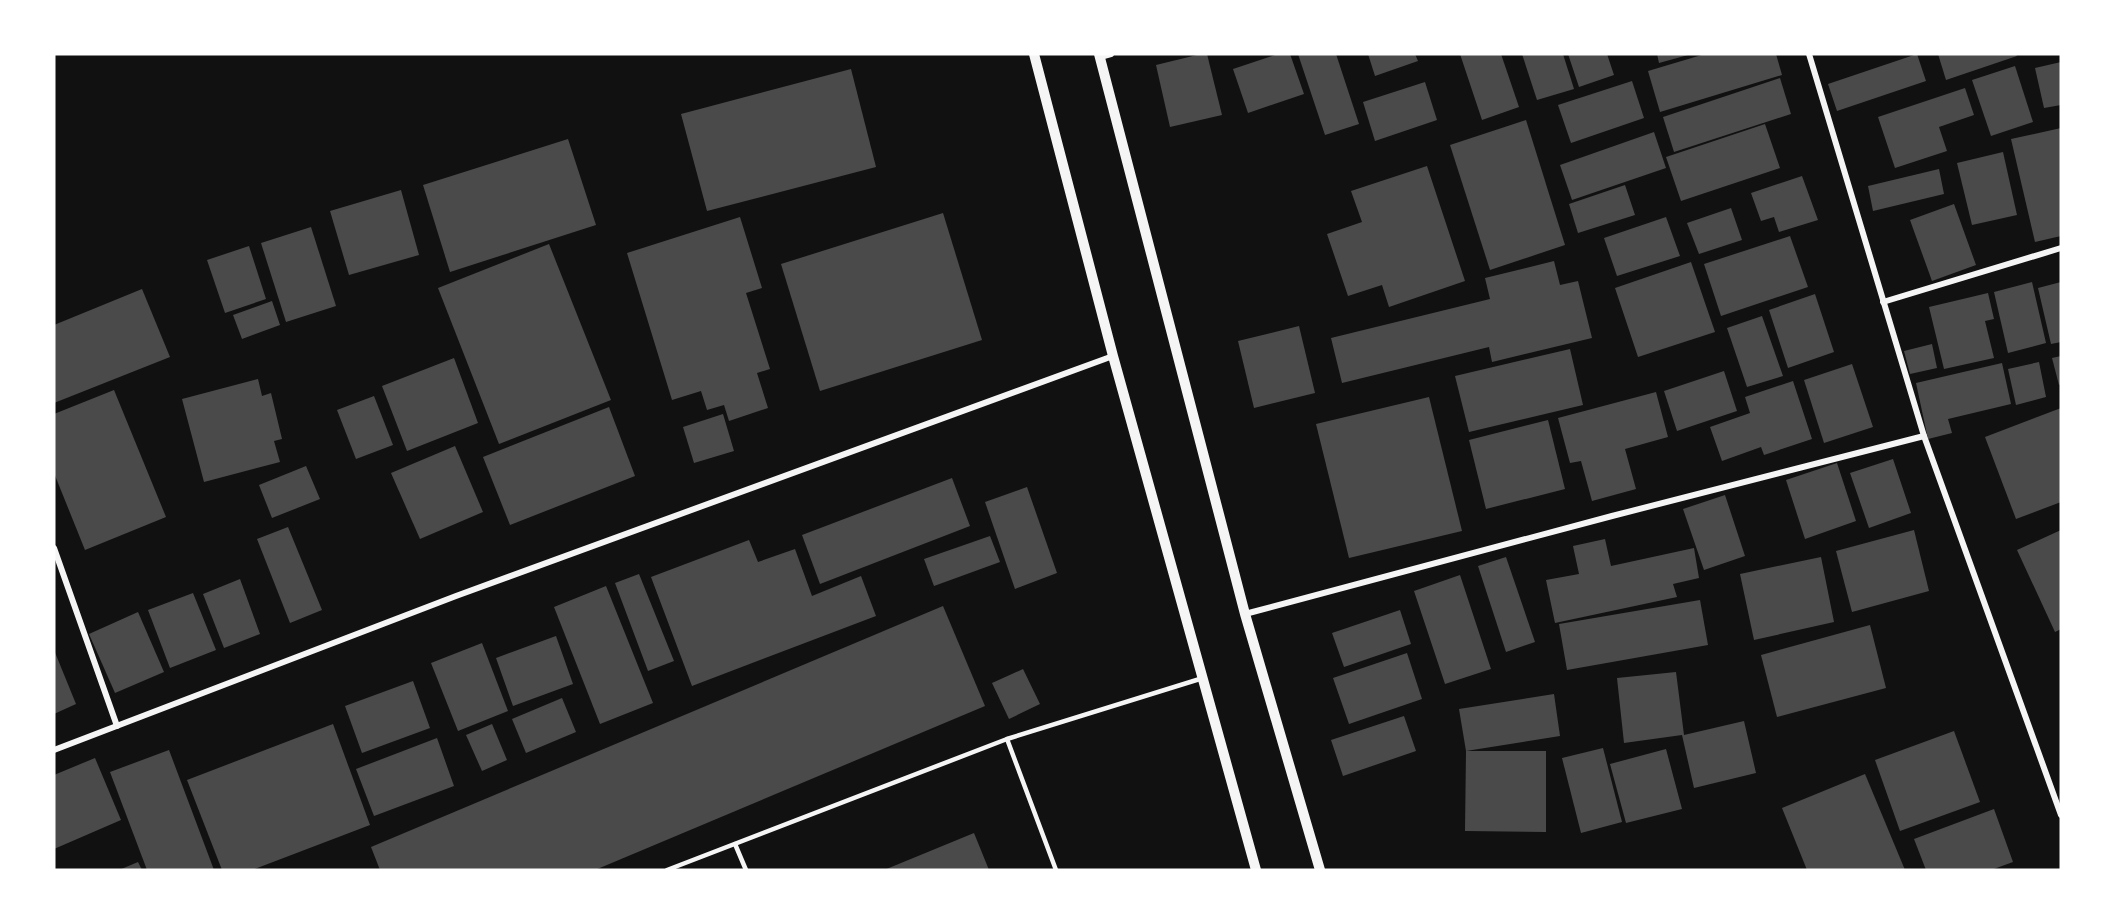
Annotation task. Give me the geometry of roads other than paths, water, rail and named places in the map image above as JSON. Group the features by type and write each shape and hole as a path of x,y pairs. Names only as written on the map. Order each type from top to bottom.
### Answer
{"street":[{"path":"1034,54 1113,356 1256,870"},
{"path":"1112,54 1099,56 1245,614 1320,870"},
{"path":"1809,54 1924,436 2061,815"},
{"path":"1883,302 2061,248"},
{"path":"54,750 456,596 1113,356"},
{"path":"1245,614 1924,436"},
{"path":"54,548 117,726"}],"lane":[{"path":"667,870 1006,740 1203,678"},
{"path":"1006,740 1056,870"},
{"path":"735,844 746,870"}]}
